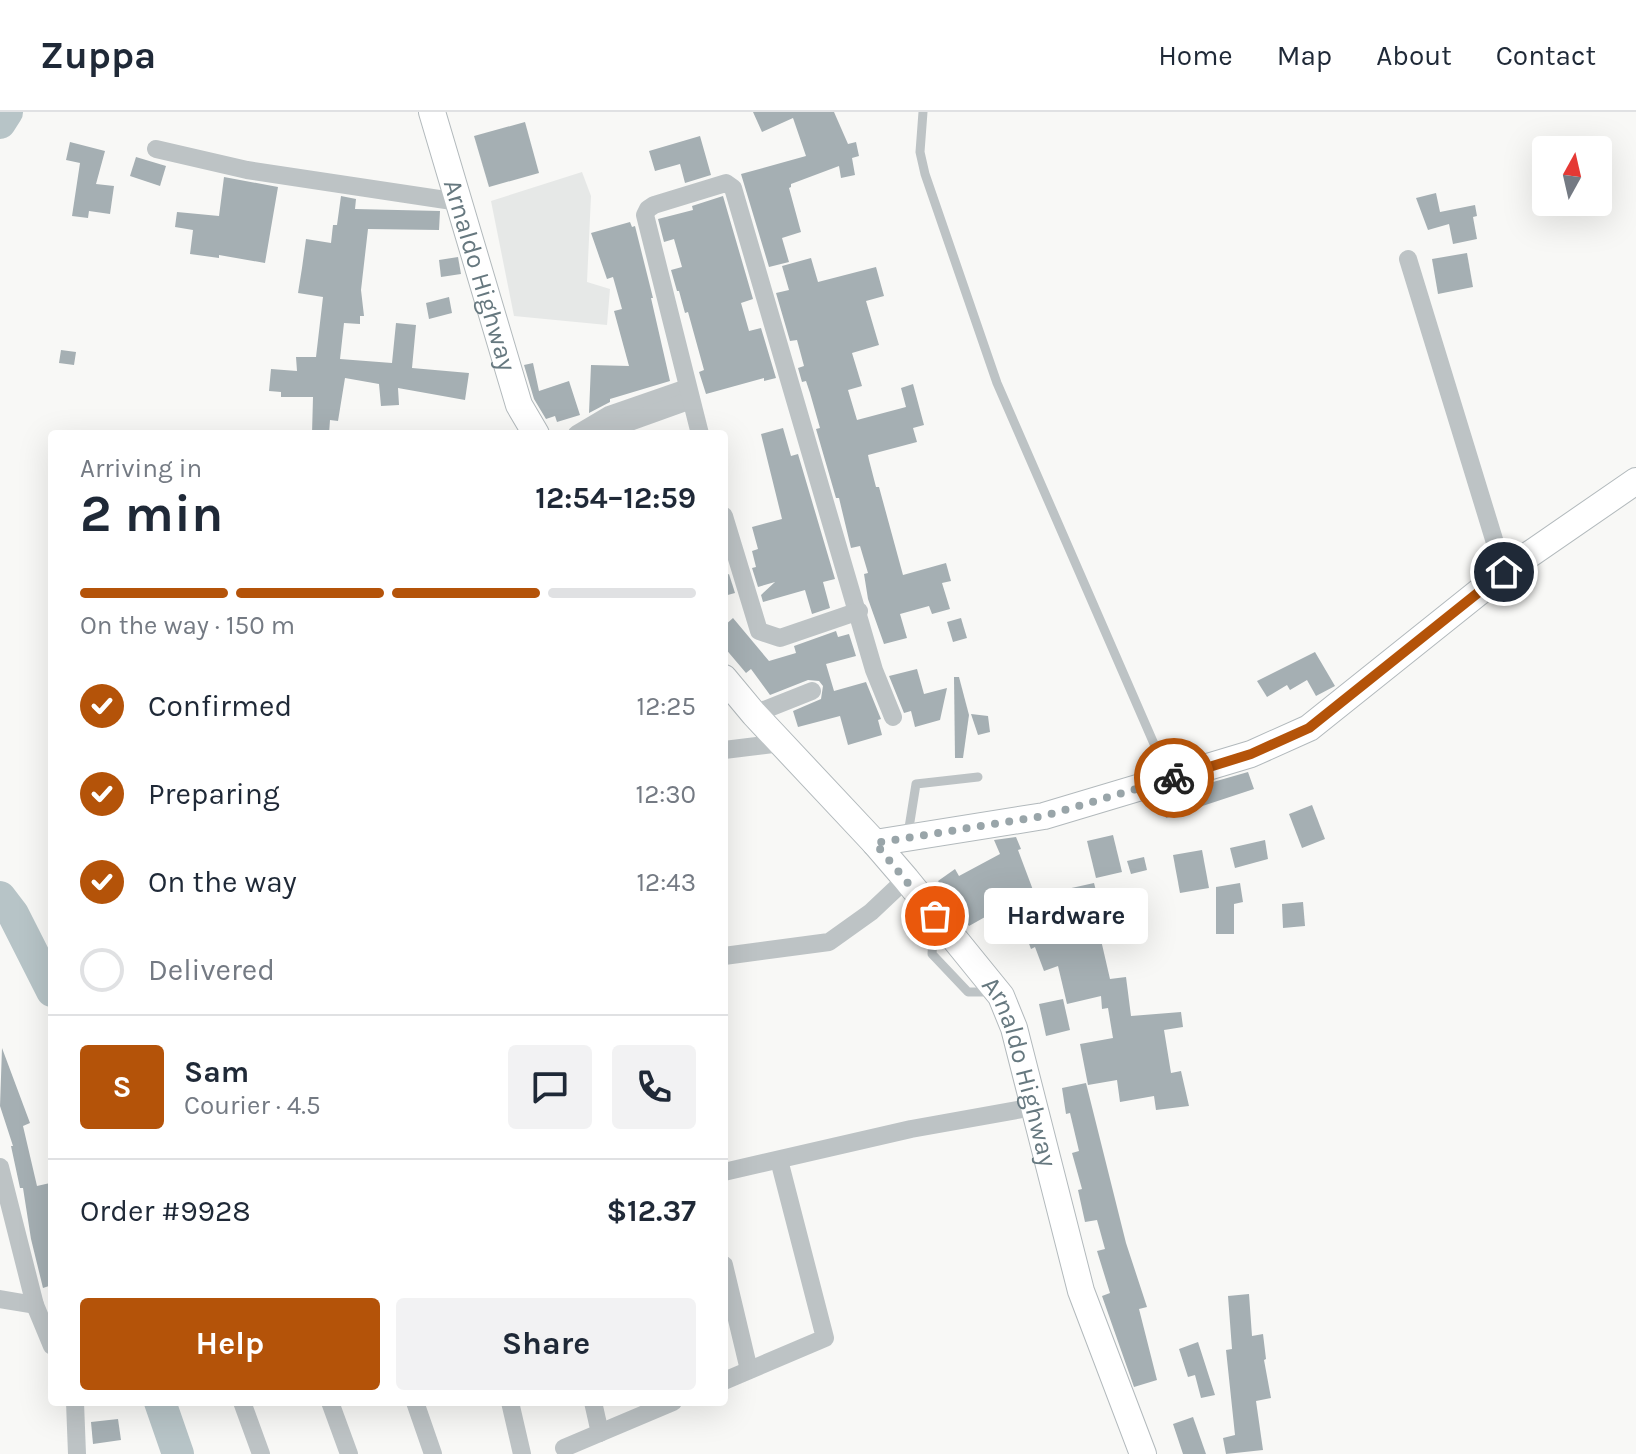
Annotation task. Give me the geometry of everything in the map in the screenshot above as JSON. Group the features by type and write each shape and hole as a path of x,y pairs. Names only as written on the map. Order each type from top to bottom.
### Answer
{"main road":[{"name":"Arnaldo Highway","path":"432,112 519,405 534,430"},
{"path":"875,843 1044,816 1251,754 1309,728 1504,572 1636,481"},
{"name":"Arnaldo Highway","path":"728,683 875,843 998,992 1014,1028 1081,1291 1143,1454"}],"street":[{"path":"156,149 247,170 459,202"},
{"path":"699,430 645,215 654,205 726,183 733,188 874,670 893,717"},
{"path":"1408,259 1504,572"},
{"path":"608,425 689,394"},
{"path":"728,529 759,631 780,638 859,611"},
{"path":"754,714 812,691"},
{"path":"728,750 781,743"},
{"path":"728,955 829,942 871,912 906,879"},
{"path":"728,1171 911,1129 1034,1107"},
{"path":"728,1379 825,1338 779,1160"},
{"path":"0,1167 35,1305 48,1336"},
{"path":"728,1282 749,1370"},
{"path":"0,1299 35,1305"},
{"path":"75,1406 77,1454"},
{"path":"243,1406 261,1454"},
{"path":"331,1406 349,1454"},
{"path":"416,1406 433,1454"},
{"path":"511,1406 522,1454"},
{"path":"594,1406 600,1433"},
{"path":"564,1448 664,1406"}],"lane":[{"path":"923,112 920,152 925,174 992,369 1170,779"},
{"path":"908,838 916,784 978,777"}],"shaded area":[{"path":"582,172 591,196 587,282 610,289 607,325 514,316 491,201"}],"building":[{"path":"753,112 834,112 848,144 856,142 859,156 852,158 855,175 841,178 839,166 791,184 789,188 801,232 782,238 789,262 769,267 741,174 806,156 793,118 762,132"},
{"path":"525,122 539,173 489,187 474,136"},
{"path":"700,136 711,175 685,183 680,164 655,171 649,151"},
{"path":"70,142 105,151 96,184 114,186 110,214 89,211 88,218 72,216 80,163 66,160"},
{"path":"136,157 166,166 160,186 130,176"},
{"path":"224,177 278,187 265,263 219,255 219,258 190,254 193,230 175,227 177,212 219,216"},
{"path":"1436,193 1440,212 1475,205 1477,216 1473,217 1477,239 1453,244 1449,224 1428,230 1416,198"},
{"path":"341,196 356,199 355,209 440,211 439,230 368,229 361,290 364,316 360,316 360,324 344,323 340,359 392,363 396,323 416,325 412,368 469,373 465,400 398,388 399,405 381,406 379,384 345,378 338,421 330,420 329,430 312,430 313,397 281,397 281,392 269,391 271,369 297,371 296,357 316,357 323,297 298,293 306,239 331,243 333,225 337,225"},
{"path":"723,196 753,299 741,303 749,331 761,328 776,378 764,381 764,378 706,394 699,372 704,370 688,312 685,313 671,270 682,267 674,239 664,242 658,219 693,210 692,206"},
{"path":"630,222 632,227 635,226 670,381 610,399 610,402 589,413 591,365 629,366 614,311 622,309 613,277 607,279 591,233"},
{"path":"1467,253 1473,287 1438,294 1432,259"},
{"path":"458,257 461,274 441,277 439,260"},
{"path":"811,258 818,282 876,267 884,296 866,301 879,345 852,353 862,386 848,390 857,420 906,407 901,388 913,384 924,425 913,428 917,442 868,455 903,575 946,563 951,581 942,583 950,609 932,614 929,606 900,614 907,638 884,644 868,599 864,574 868,573 860,546 851,548 839,498 836,498 816,429 820,428 810,393 806,381 802,382 798,368 804,366 797,340 790,341 776,293 789,290 782,266"},
{"path":"449,297 452,313 429,319 426,303"},
{"path":"61,350 76,352 74,365 59,363"},
{"path":"533,363 539,391 569,381 580,415 557,422 555,416 546,419 534,399 524,365"},
{"path":"783,428 791,456 798,454 835,579 823,582 830,608 812,614 805,590 763,602 761,595 775,582 758,587 752,568 756,567 752,551 758,549 752,527 782,519 761,434"},
{"path":"728,574 735,593 728,595"},
{"path":"733,618 769,661 796,653 794,646 836,631 838,637 849,634 856,656 826,664 834,691 866,682 881,719 878,720 882,735 848,745 840,716 798,727 793,711 821,699 823,686 819,681 808,680 770,695 751,669 746,673 728,652 728,622"},
{"path":"961,618 967,638 953,642 947,622"},
{"path":"1315,652 1335,686 1316,696 1307,680 1290,690 1287,685 1267,697 1257,681"},
{"path":"917,669 924,694 947,688 940,720 915,727 911,711 904,713 889,676"},
{"path":"954,677 959,677 969,715 963,758 955,758"},
{"path":"971,714 988,716 990,732 978,735"},
{"path":"1248,772 1254,789 1166,818 1161,804 1180,798 1178,792"},
{"path":"1312,805 1325,839 1302,848 1289,814"},
{"path":"1113,835 1122,872 1096,878 1087,841"},
{"path":"1016,837 1033,890 969,926 938,881 955,869 959,876 1000,854 994,840"},
{"path":"1265,840 1268,859 1235,868 1230,848"},
{"path":"1202,850 1209,888 1180,893 1173,855"},
{"path":"1144,857 1147,870 1131,874 1127,861"},
{"path":"1094,883 1101,910 1107,909 1110,924 1098,927 1110,979 1126,977 1131,1016 1181,1012 1183,1027 1164,1030 1171,1073 1181,1071 1189,1106 1156,1110 1154,1096 1120,1102 1117,1080 1088,1085 1080,1044 1113,1038 1108,1008 1102,1009 1101,996 1067,1004 1058,966 1044,971 1035,947 1031,949 1025,933 1051,924 1042,902 1068,892 1067,889"},
{"path":"1240,883 1243,902 1234,904 1234,934 1216,934 1216,887"},
{"path":"1303,902 1305,926 1283,928 1282,904"},
{"path":"1063,999 1070,1030 1046,1036 1039,1004"},
{"path":"2,1048 30,1123 23,1126 37,1186 48,1183 48,1286 43,1288 23,1188 20,1188 13,1146 0,1106"},
{"path":"1086,1083 1126,1243 1147,1307 1139,1309 1157,1380 1134,1387 1102,1296 1110,1293 1097,1251 1105,1249 1097,1220 1085,1222 1078,1190 1082,1189 1072,1153 1079,1151 1070,1113 1066,1114 1062,1088"},
{"path":"1249,1294 1252,1336 1263,1334 1271,1398 1256,1401 1263,1450 1226,1454 1223,1438 1235,1435 1226,1350 1232,1349 1228,1296"},
{"path":"1198,1342 1215,1395 1201,1398 1195,1375 1188,1377 1179,1349"},
{"path":"1193,1417 1206,1454 1183,1454 1173,1424"},
{"path":"118,1419 121,1440 93,1444 91,1422"}],"waterway":[{"path":"0,123 7,112"},
{"path":"0,897 13,914 48,983"},
{"path":"161,1406 178,1454"}],"way so far":[{"path":"935,916 875,843 1044,816 1174,778"}],"place":[{"name":"Hardware","path":"935,916"}],"route":[{"path":"1174,778 1251,754 1309,728 1504,572"}]}
